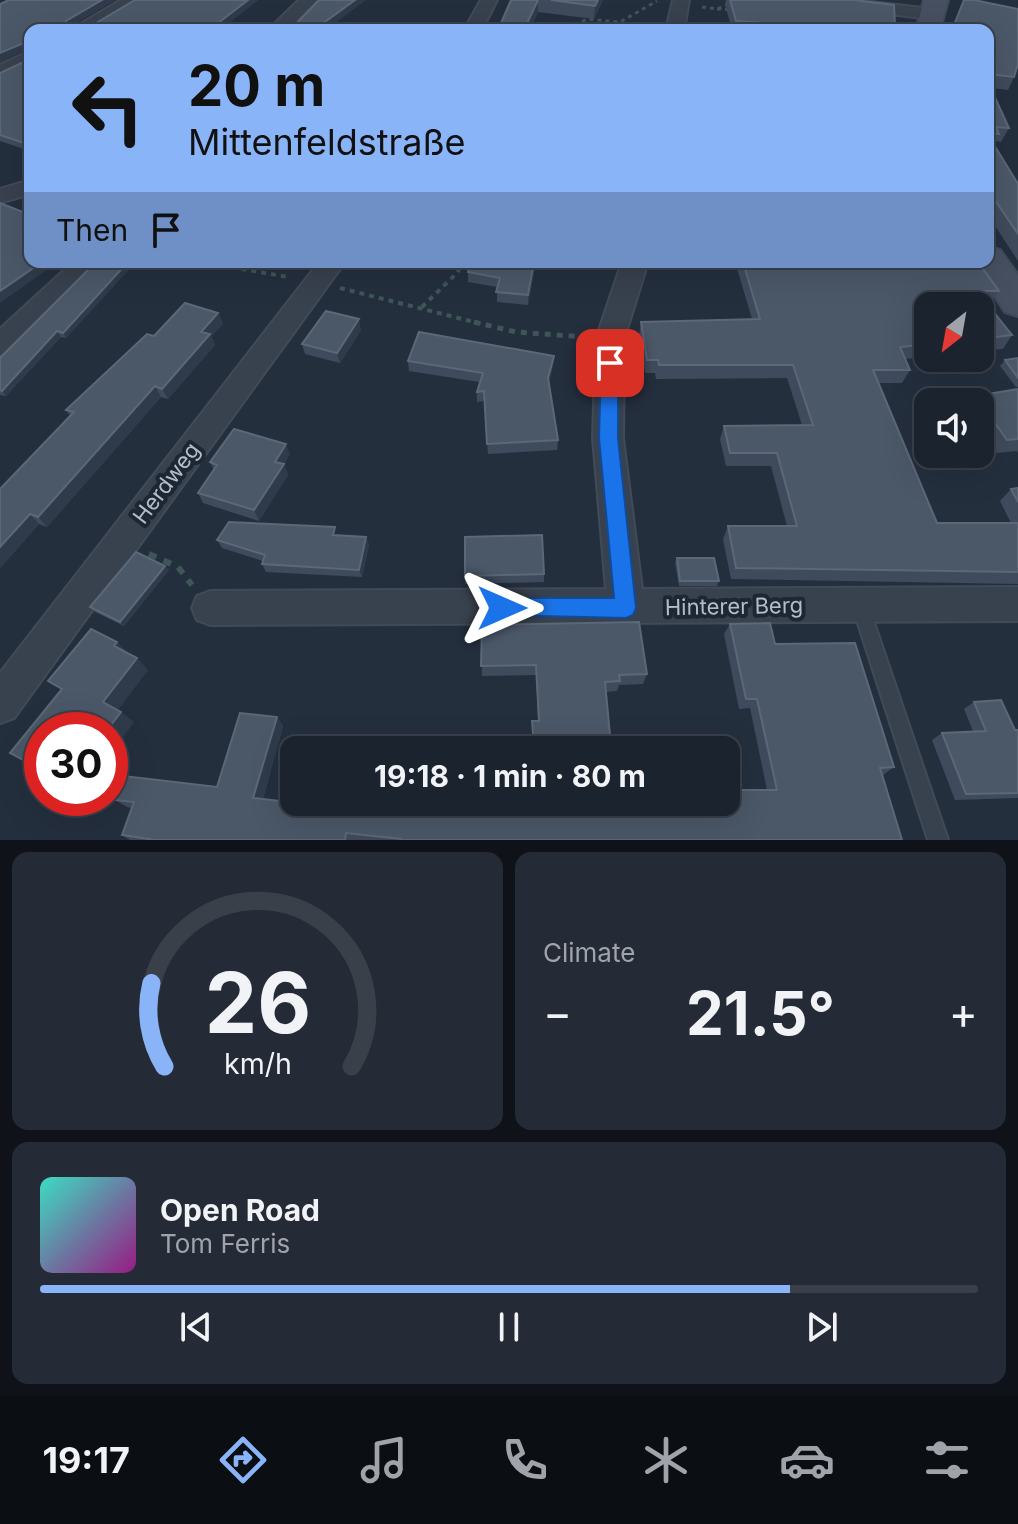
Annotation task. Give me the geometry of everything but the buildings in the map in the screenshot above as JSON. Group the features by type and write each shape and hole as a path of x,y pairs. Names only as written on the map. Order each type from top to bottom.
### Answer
{"main road":[{"path":"994,267 1018,303"}],"street":[{"path":"90,24 134,0"},
{"path":"283,24 309,0"},
{"path":"476,24 489,0"},
{"path":"812,0 931,15"},
{"path":"678,24 689,3"},
{"path":"0,73 24,60"},
{"path":"0,196 24,189"},
{"path":"0,345 82,268"},
{"path":"626,608 608,438 610,339 633,268"},
{"name":"Herdweg","path":"0,704 325,272"},
{"name":"Hinterer Berg","path":"210,608 1018,604"}],"lane":[{"path":"860,604 938,840"}],"path":[{"path":"578,24 587,19 620,22 656,4 657,0"},
{"path":"717,9 736,0"},
{"path":"689,3 732,10"},
{"path":"276,268 325,272 421,308 516,332 610,339"},
{"path":"421,308 460,268"},
{"path":"122,542 178,567 210,608"}],"route":[{"path":"502,608 626,608 608,438 610,363"}]}
